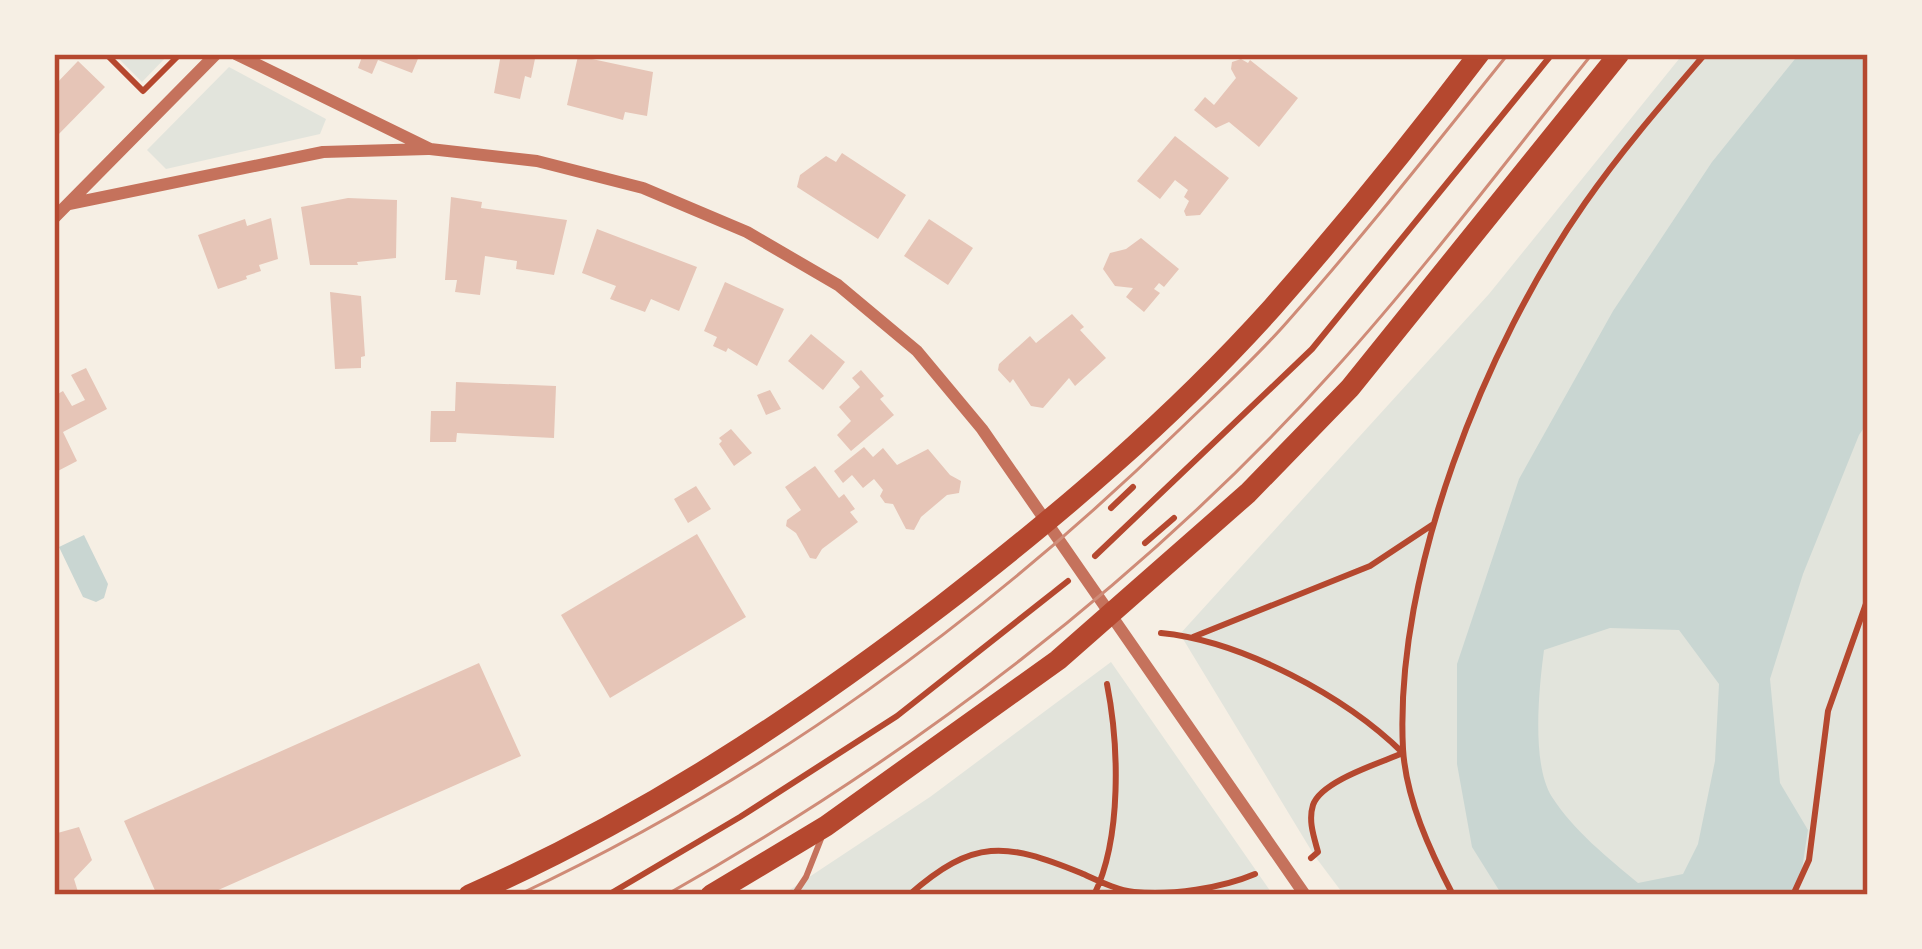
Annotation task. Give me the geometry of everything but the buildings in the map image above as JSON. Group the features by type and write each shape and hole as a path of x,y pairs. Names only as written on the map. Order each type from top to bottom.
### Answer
{"main road":[{"path":"469,895 586,842 704,773 858,669 1048,523 1157,425 1270,309 1410,144 1479,54"},
{"path":"711,895 826,826 1058,660 1248,493 1349,388 1619,54"}],"street":[{"path":"54,218 216,54"},
{"path":"236,54 430,149"},
{"path":"69,204 323,152 430,149 537,161 643,188 747,232 838,285 917,351 982,429 1304,895"}],"lane":[{"path":"794,895 826,826"}],"path":[{"path":"106,54 143,91 180,54"},
{"path":"608,895 897,716 1038,608 1312,350 1552,54"},
{"path":"1453,895 1426,844 1403,753 1407,642 1432,525 1492,370 1536,285 1636,132 1700,55"},
{"path":"1111,508 1133,487"},
{"path":"1145,543 1174,518"},
{"path":"1193,637 1370,566 1432,525"},
{"path":"1792,895 1809,860 1828,711 1868,598"},
{"path":"1161,633 1193,637 1314,685 1373,723 1403,753"},
{"path":"1094,895 1111,839 1115,727 1107,684"},
{"path":"1311,858 1318,852 1311,824 1313,802 1325,787 1403,753"},
{"path":"909,895 955,862 985,850 1038,854 1134,892 1236,883 1255,874"}],"shaded area":[{"path":"114,54 169,54 142,82"},
{"path":"1683,54 1868,54 1868,895 1344,895 1314,855 1180,634 1489,294"},
{"path":"1799,54 1868,54 1868,422 1803,574 1770,679 1780,783 1808,830 1798,895 1502,895 1472,847 1457,764 1457,664 1519,479 1613,311 1712,162","holes":["1610,628 1679,630 1719,684 1715,761 1698,844 1683,874 1638,883 1570,821 1545,783 1538,725 1544,650"]},
{"path":"229,67 326,119 320,134 166,169 147,150"},
{"path":"84,535 108,584 104,598 96,602 83,597 59,547"},
{"path":"1111,662 1273,895 782,895 930,797"}],"tram line":[{"path":"518,895 609,850 784,747 949,630 1028,567 1275,335 1508,54"},
{"path":"666,895 758,841 935,723 1021,660 1184,522 1368,332 1592,54"}]}
